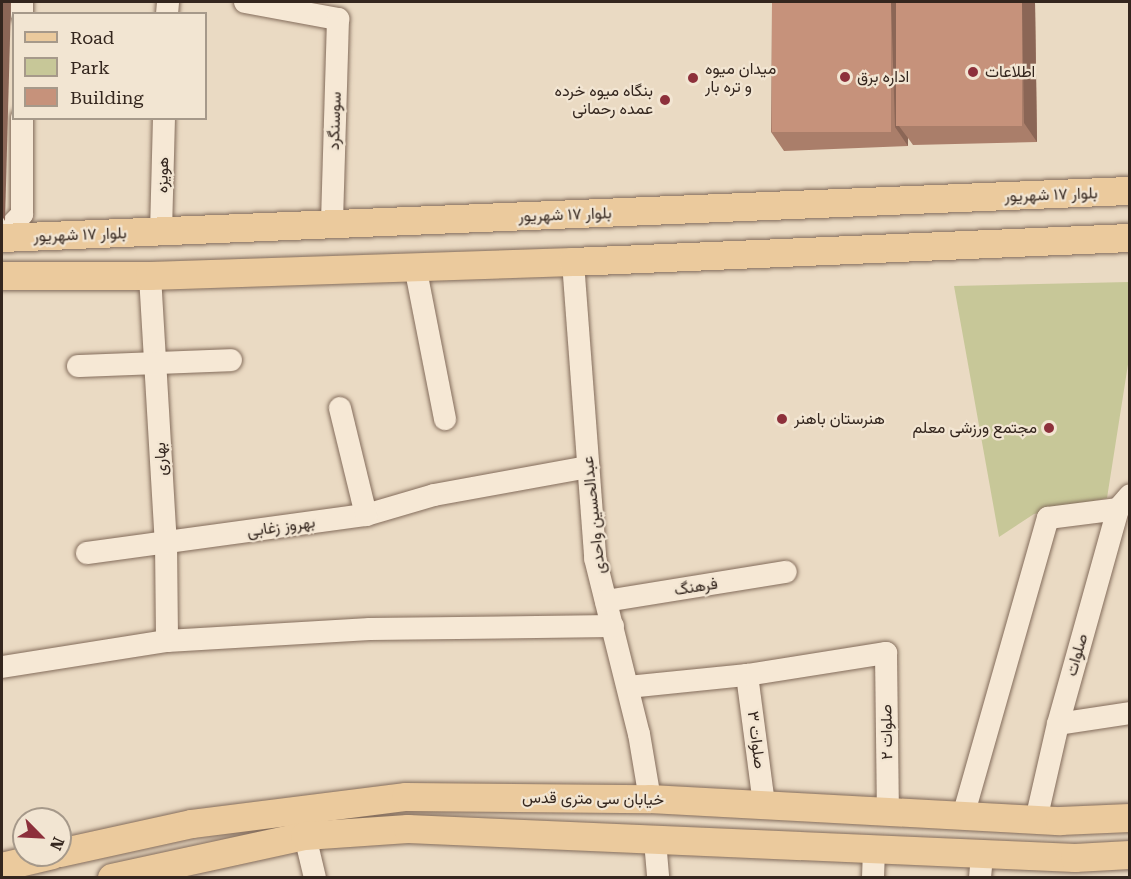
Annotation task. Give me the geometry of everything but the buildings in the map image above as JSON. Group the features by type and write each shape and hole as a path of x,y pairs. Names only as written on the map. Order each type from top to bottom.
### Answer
{"main road":[{"name":"بلوار ١٧ شهریور","path":"2,237 1130,191"},
{"path":"2,276 150,276 573,262 1130,238"},
{"name":"خیابان سی متری قدس","path":"72,851 192,824 406,797 650,799 1036,820 1130,818"},
{"path":"192,824 216,832 220,843 202,856"},
{"path":"112,878 202,856 305,836 408,829 656,841 874,847 981,866 1075,868 1130,855"}],"street":[{"name":"سوسنگرد","path":"245,2 338,19 332,224"},
{"path":"2,237 22,214 22,120"},
{"name":"هویزه","path":"161,232 164,120"},
{"name":"عبدالحسین واحدی","path":"573,262 595,558 628,687 650,799"},
{"path":"414,266 445,419"},
{"name":"بهاری","path":"150,276 166,542 167,641"},
{"path":"78,366 231,360"},
{"path":"340,408 366,515"},
{"name":"بهروز زغابی","path":"87,553 366,515 434,495 588,467"},
{"path":"963,816 1048,518 1124,502"},
{"name":"صلوات","path":"1036,820 1058,724 1124,502"},
{"name":"فرهنگ","path":"606,601 786,572"},
{"path":"2,667 167,641 370,629 613,626"},
{"name":"صلوات ۲","path":"747,675 886,653 888,811"},
{"path":"628,687 747,675"},
{"name":"صلوات ۳","path":"747,675 764,805"},
{"path":"1058,724 1130,713"},
{"path":"305,836 315,878"},
{"path":"656,841 658,878"},
{"path":"873,878 874,847"}],"green space":[{"name":"مجتمع ورزشی معلم","path":"1129,282 1129,358 1107,498 1034,514 999,537 954,286"}],"place":[{"name":"اطلاعات","path":"973,72"},
{"name":"اداره برق","path":"845,77"},
{"name":"میدان میوه و تره بار","path":"693,78"},
{"name":"بنگاه میوه خرده عمده رحمانی","path":"665,100"},
{"name":"هنرستان باهنر","path":"782,419"},
{"name":"مجتمع ورزشی معلم","path":"1049,428"}]}
